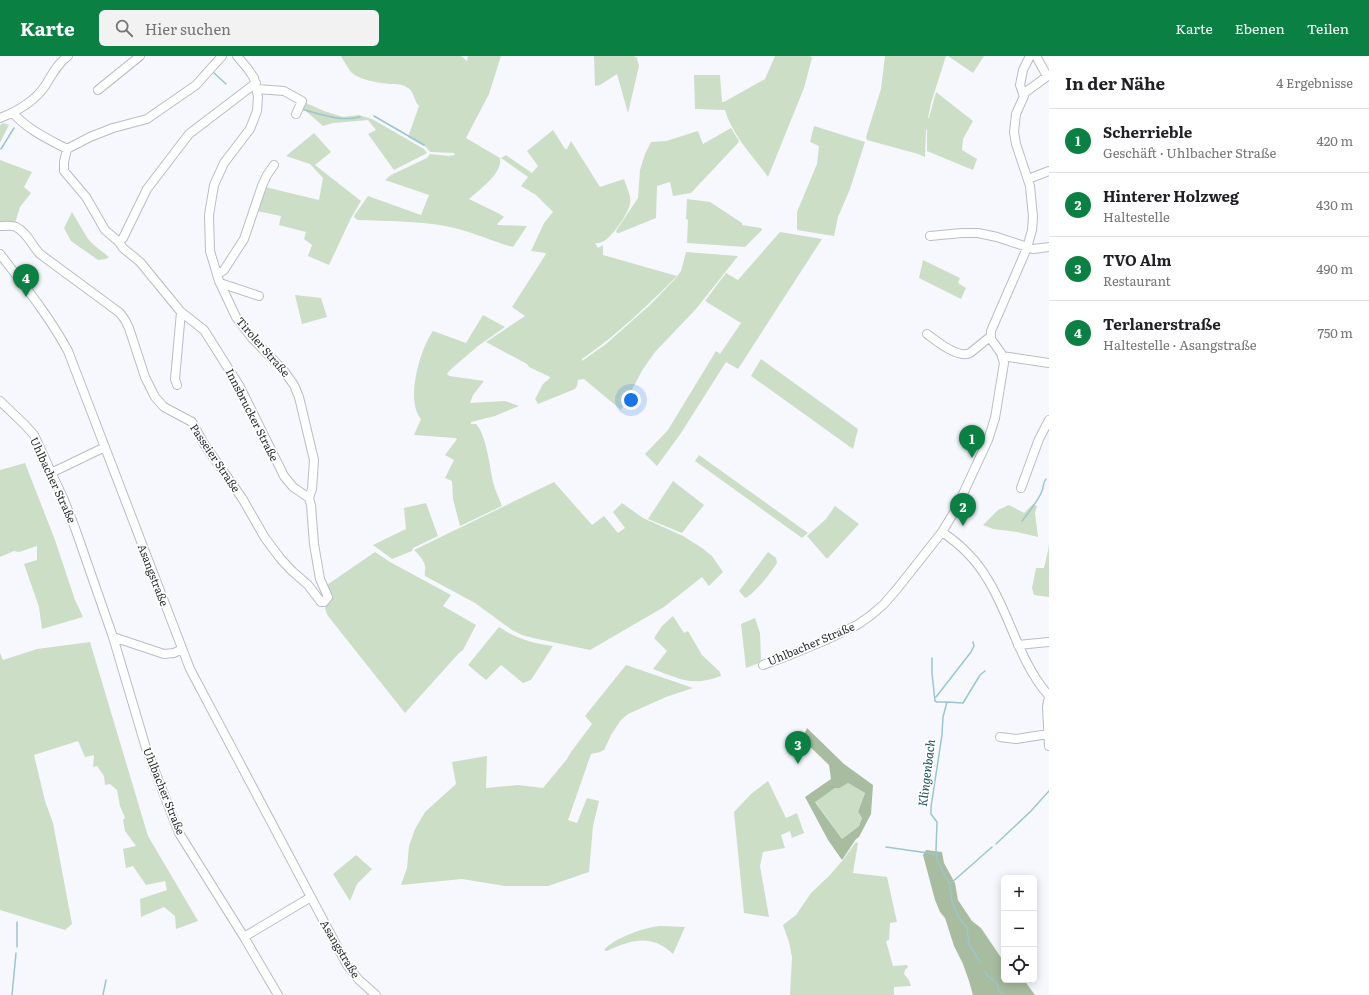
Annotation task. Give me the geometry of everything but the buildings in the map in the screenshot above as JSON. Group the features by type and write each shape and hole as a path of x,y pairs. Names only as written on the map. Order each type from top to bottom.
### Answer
{"street":[{"path":"0,118 22,108 37,95 54,71 68,56"},
{"path":"98,90 140,56"},
{"path":"13,113 29,129 67,149 90,137 113,128 147,119 196,85 222,56"},
{"path":"237,56 248,69 256,86"},
{"path":"1030,56 1023,70 1020,85 1023,97 1016,114 1014,132 1016,144 1028,179 1033,219 1032,233 1027,248 996,317 991,336 1002,356 1049,363"},
{"path":"1023,94 1048,75 1036,56"},
{"path":"119,242 125,234 147,189 189,134 256,86 284,91 302,100 296,114"},
{"name":"Tiroler Straße","path":"256,86 258,103 253,124 224,163 217,176 212,192 209,215 210,251 218,279 231,307 244,328 256,343 284,371 294,385 302,405 314,460"},
{"name":"Innsbrucker Straße","path":"67,149 64,162 64,171 86,197 105,230 140,262 181,312 204,330 240,387 284,476 293,487 309,498"},
{"path":"259,296 218,279 244,239 262,186 274,165"},
{"path":"1028,179 1049,171"},
{"name":"Passeier Straße","path":"0,226 15,226 24,232 32,246 40,254 120,314 125,320 145,377 155,397 164,407 192,422 204,444 242,498 280,558 291,570 307,583 321,602 324,603 328,597 320,582 312,530 311,503 309,498 312,489 314,460"},
{"path":"930,236 978,233 1020,244 1027,248 1036,249 1049,247"},
{"name":"Asangstraße","path":"0,254 41,308 68,351 196,682 347,965 358,980 376,995"},
{"path":"177,385 175,379 181,312"},
{"path":"927,334 949,350 966,355 991,336"},
{"name":"Uhlbacher Straße","path":"763,665 826,640 857,625 870,616 897,590 942,532 956,509 991,434 996,414 1004,363 1002,356"},
{"name":"Uhlbacher Straße","path":"0,401 26,425 34,435 64,500 114,637 128,691 146,748 179,833 244,937 278,995"},
{"path":"1021,488 1039,439 1049,420"},
{"path":"51,473 105,447"},
{"path":"942,532 958,543 988,579 1032,673 1049,696 1047,705 1049,746"},
{"path":"114,637 164,654 174,653 182,649"},
{"path":"1018,645 1049,642"},
{"path":"1000,737 1015,739 1048,734"},
{"path":"244,937 311,897"}],"green space":[{"path":"341,56 461,56 467,61 468,56 501,56 489,94 466,138 500,158 500,164 489,181 469,199 504,217 497,224 498,225 527,226 513,247 463,230 445,226 413,222 358,220 355,218 354,216 368,196 421,215 429,195 385,180 391,175 427,158 430,154 449,156 455,155 454,153 430,152 426,147 408,137 419,106 410,89 402,85 385,84 359,77 351,72"},
{"path":"594,56 634,56 637,58 639,66 628,113 617,74 600,85 595,86"},
{"path":"775,56 810,56 812,58 804,88 768,177 738,137 728,119 725,110 695,109 694,75 720,75 722,102 724,102 765,79"},
{"path":"885,56 946,56 931,103 928,118 936,92 973,121 963,139 962,150 977,159 973,170 927,151 927,129 925,157 867,140 866,137 881,89"},
{"path":"948,56 984,56 973,73"},
{"path":"306,103 343,117 359,115 372,119 424,149 427,153 394,170 368,134 376,130 368,120 333,123 323,126 301,107"},
{"path":"3,123 9,125 0,143 0,125"},
{"path":"814,126 865,142 850,189 838,217 834,236 797,230 797,212 817,164 819,146 810,142"},
{"path":"731,128 739,141 738,143 691,193 673,196 670,182 657,186 656,218 617,233 616,231 638,198 640,170 651,142 666,141 698,131 703,144"},
{"path":"553,130 565,149 567,149 571,141 600,187 624,179 630,195 629,208 623,220 610,236 602,242 595,243 598,248 603,245 603,255 677,276 631,320 582,359 582,361 606,344 650,305 675,279 681,271 686,252 738,256 696,309 655,352 643,369 621,410 584,379 578,380 575,389 538,404 535,399 543,384 550,377 529,367 527,364 486,342 525,316 512,307 546,254 531,251 544,223 553,212 536,195 521,186 528,177 501,158 506,155 532,173 538,166 527,151"},
{"path":"314,133 331,152 315,165 361,201 351,218 329,265 308,256 312,245 304,239 306,232 279,225 281,216 257,211 265,187 319,200 323,178 310,164 286,156"},
{"path":"0,160 32,172 24,187 31,193 20,207 15,223 0,223"},
{"path":"687,199 710,202 742,223 742,225 761,228 762,230 745,247 687,243"},
{"path":"72,212 88,239 109,257 98,260 71,241 64,228"},
{"path":"780,232 822,239 738,369 726,362 681,433 657,466 645,454 668,430 716,351 720,354 741,323 705,301 726,273 738,280"},
{"path":"923,260 960,278 958,283 966,288 961,299 919,278"},
{"path":"295,295 321,298 327,317 302,324"},
{"path":"483,315 505,327 478,346 447,374 449,376 484,381 473,395 470,403 505,401 519,406 495,416 471,422 471,424 476,424 482,435 487,451 493,482 502,506 460,526 453,499 452,481 445,478 454,460 445,455 457,439 414,435 421,419 416,411 414,388 423,350 433,331 466,343"},
{"path":"761,359 858,429 853,449 751,376"},
{"path":"699,455 808,533 802,538 695,461"},
{"path":"25,463 55,540 75,600 83,617 42,629 39,607 24,564 37,560 37,546 19,552 14,551 0,557 0,470"},
{"path":"673,481 704,505 682,533 648,519"},
{"path":"554,482 592,525 604,516 618,533 625,528 613,512 622,503 643,518 683,536 702,548 712,556 723,572 709,586 702,577 664,607 590,650 522,635 512,630 475,603 425,576 424,564 421,557 414,550"},
{"path":"426,503 438,536 413,548 412,551 392,559 373,545 406,529 404,508"},
{"path":"1033,504 1037,506 1035,513 1038,537 1017,532 993,529 983,525 998,510 1009,505 1024,513"},
{"path":"835,506 859,524 827,559 807,536 826,519"},
{"path":"1049,546 1049,597 1034,595 1032,588 1036,568 1044,568"},
{"path":"375,552 390,562 451,595 443,606 476,625 463,650 405,713 328,616 325,609 324,587"},
{"path":"768,552 776,558 777,563 758,588 745,598 739,591"},
{"path":"673,616 684,633 688,631 702,655 720,672 721,676 702,681 694,681 679,679 653,669 667,651 654,638 662,626"},
{"path":"755,618 760,633 761,659 759,663 746,668 741,624"},
{"path":"499,627 512,635 525,640 553,646 531,680 523,683 501,665 486,680 468,665"},
{"path":"90,642 148,836 198,921 176,929 175,916 164,907 141,917 140,899 167,890 165,881 146,885 133,866 126,868 123,849 136,846 125,831 123,820 125,818 120,806 117,790 110,784 105,785 104,776 97,766 93,767 94,755 85,757 78,741 34,755 45,801 53,823 72,924 65,930 0,910 0,653 3,660 37,649"},
{"path":"626,665 693,688 666,697 628,714 621,720 611,735 604,750 591,754 568,820 577,823 587,798 599,801 593,826 589,872 548,886 505,886 462,879 401,885 407,868 409,846 415,829 425,812 456,784 452,762 487,756 486,788 518,785 543,788 567,759 592,724 585,716"},
{"path":"807,728 844,764 873,785 871,814 859,837 856,839 842,860 828,840 805,797 831,779 829,765 802,739","holes":["848,783 865,793 858,812 862,818 859,826 842,839 815,802 835,788 840,788"]},
{"path":"768,781 786,818 797,813 804,833 792,838 790,831 781,835 785,848 763,852 760,866 769,917 744,913 734,812 751,794"},
{"path":"848,783 865,793 858,812 862,818 859,826 842,839 815,801 835,788 840,788"},
{"path":"856,842 858,843 853,873 887,877 897,922 890,923 889,940 886,941 893,966 907,965 908,967 904,974 909,980 911,986 894,987 894,995 790,995 792,957 783,925 796,915 811,893 829,876"},
{"path":"926,850 942,852 944,863 955,883 958,900 972,921 981,928 1001,958 1001,983 1026,983 1035,995 973,995 945,918 940,912 935,900 923,855"},
{"path":"356,855 372,869 357,884 350,901 333,874"},
{"path":"661,926 685,927 673,954 657,943 642,940 633,941 607,951 604,950 622,937 647,928"}],"waterway":[{"path":"213,72 226,84"},
{"path":"301,109 345,119 360,117"},
{"path":"374,116 424,145"},
{"path":"1,149 14,128"},
{"path":"1022,521 1038,499 1046,479"},
{"path":"936,697 971,652 974,646 973,642"},
{"name":"Klingenbach","path":"932,658 935,701 947,702 943,717 942,735 931,807 931,814 937,822 937,860 950,885 952,902 958,916 967,928 969,944 980,962"},
{"path":"947,702 963,703 980,675 985,671"},
{"path":"996,844 1031,811 1049,791"},
{"path":"886,847 935,854"},
{"path":"950,884 992,847"},
{"path":"17,922 17,947"},
{"path":"12,995 16,953"},
{"name":"Klingenbach","path":"985,972 997,983 999,991 1002,995"},
{"path":"103,995 106,980"}],"place":[{"name":"Terlanerstraße","path":"26,297"},
{"name":"Scherrieble","path":"972,458"},
{"name":"Hinterer Holzweg","path":"963,526"},
{"name":"TVO Alm","path":"798,764"}]}
